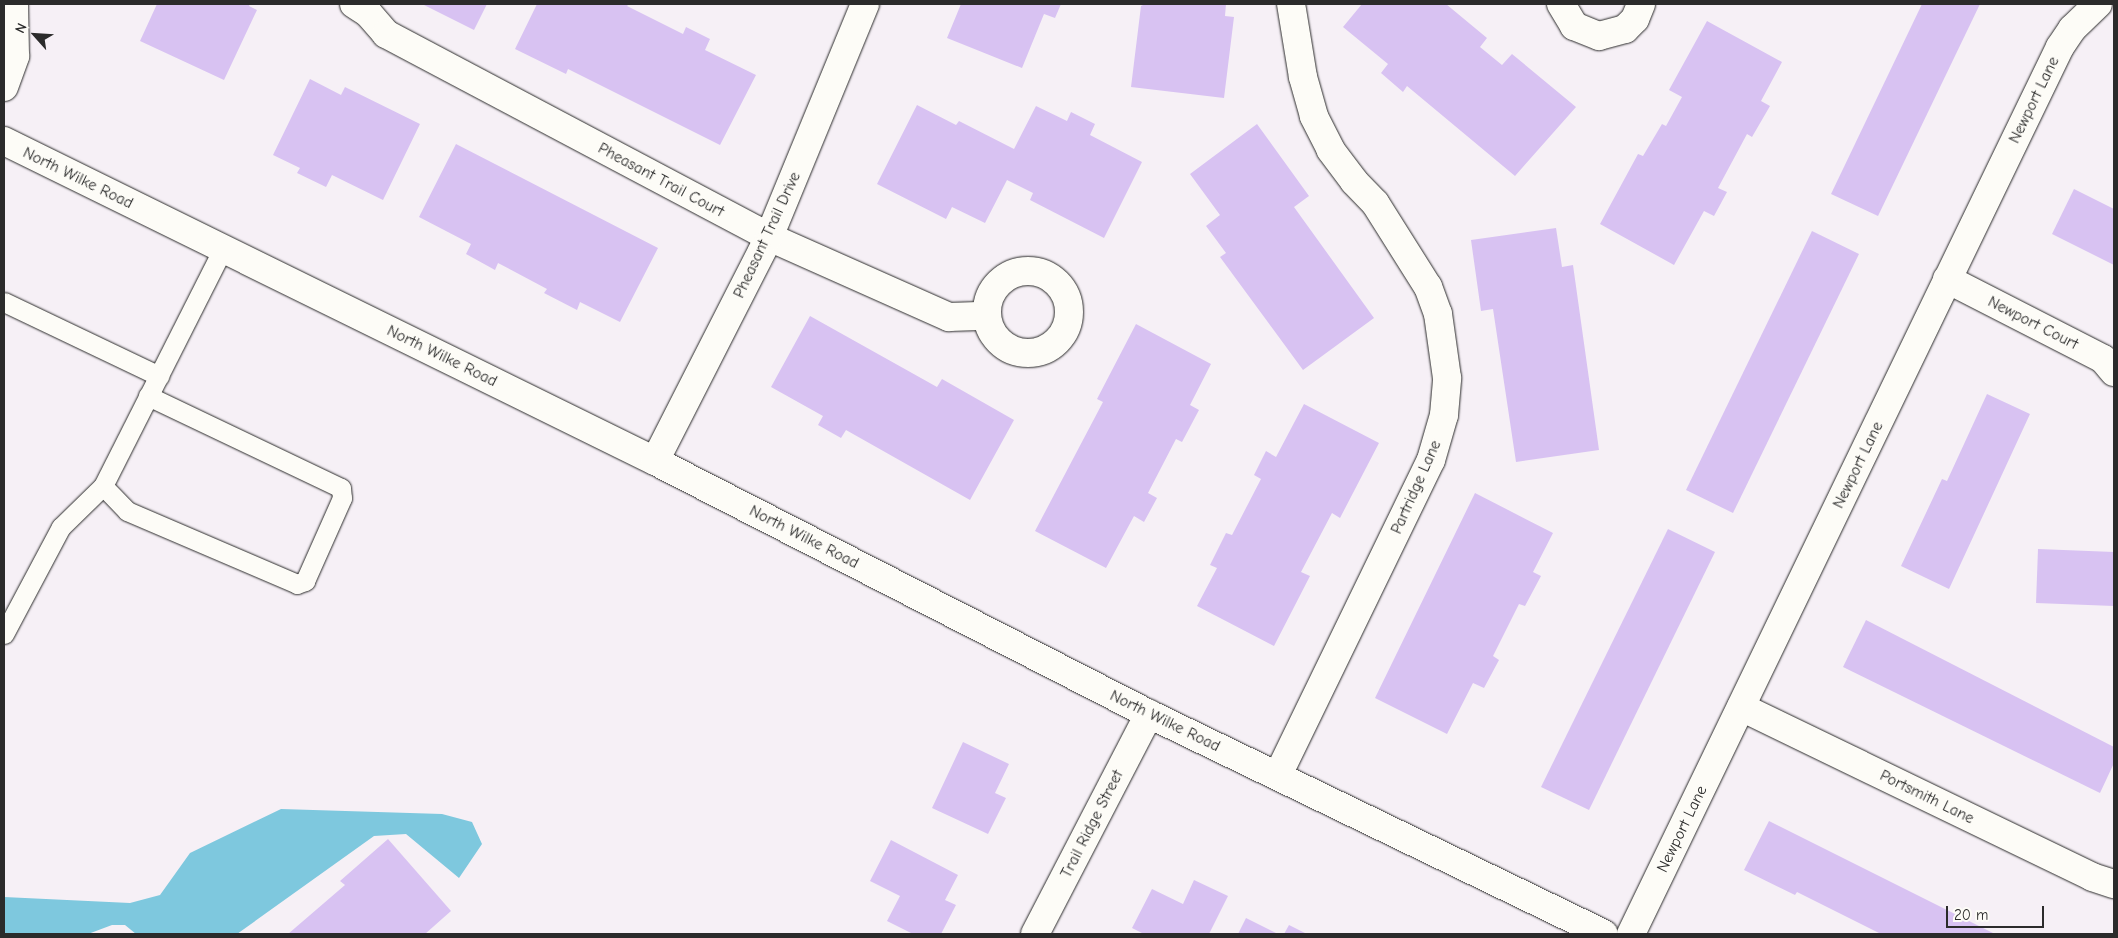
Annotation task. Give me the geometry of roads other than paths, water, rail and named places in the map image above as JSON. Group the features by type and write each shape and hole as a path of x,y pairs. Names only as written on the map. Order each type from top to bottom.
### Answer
{"street":[{"path":"4,87 14,56 14,4"},
{"name":"Pheasant Trail Court","path":"354,4 386,34 769,237 949,316 986,316"},
{"name":"Pheasant Trail Drive","path":"655,461 769,237 865,4"},
{"name":"Partridge Lane","path":"1278,775 1431,460 1444,415 1447,378 1438,314 1428,287 1375,203 1354,181 1331,150 1314,116 1303,77 1291,4"},
{"path":"1561,4 1574,26 1599,36 1625,28 1634,19 1642,4"},
{"name":"Newport Lane","path":"1631,934 2060,46 2072,29 2098,4"},
{"name":"North Wilke Road","path":"4,141 655,461 1149,714 1604,934"},
{"name":"Newport Court","path":"1947,279 2103,359 2114,372"},
{"name":"Portsmith Lane","path":"1741,707 2092,877 2114,884"},
{"name":"Trail Ridge Street","path":"1036,934 1149,714"}],"lane":[{"path":"4,634 61,527 103,486 223,248"},
{"path":"4,302 158,376"},
{"path":"103,486 127,511 297,584 305,581 342,498 341,488 148,396"}],"water":[{"path":"281,809 442,814 472,822 482,844 459,878 406,834 374,836 237,934 136,934 125,925 112,925 88,934 4,934 4,897 130,903 160,895 190,853"}]}
